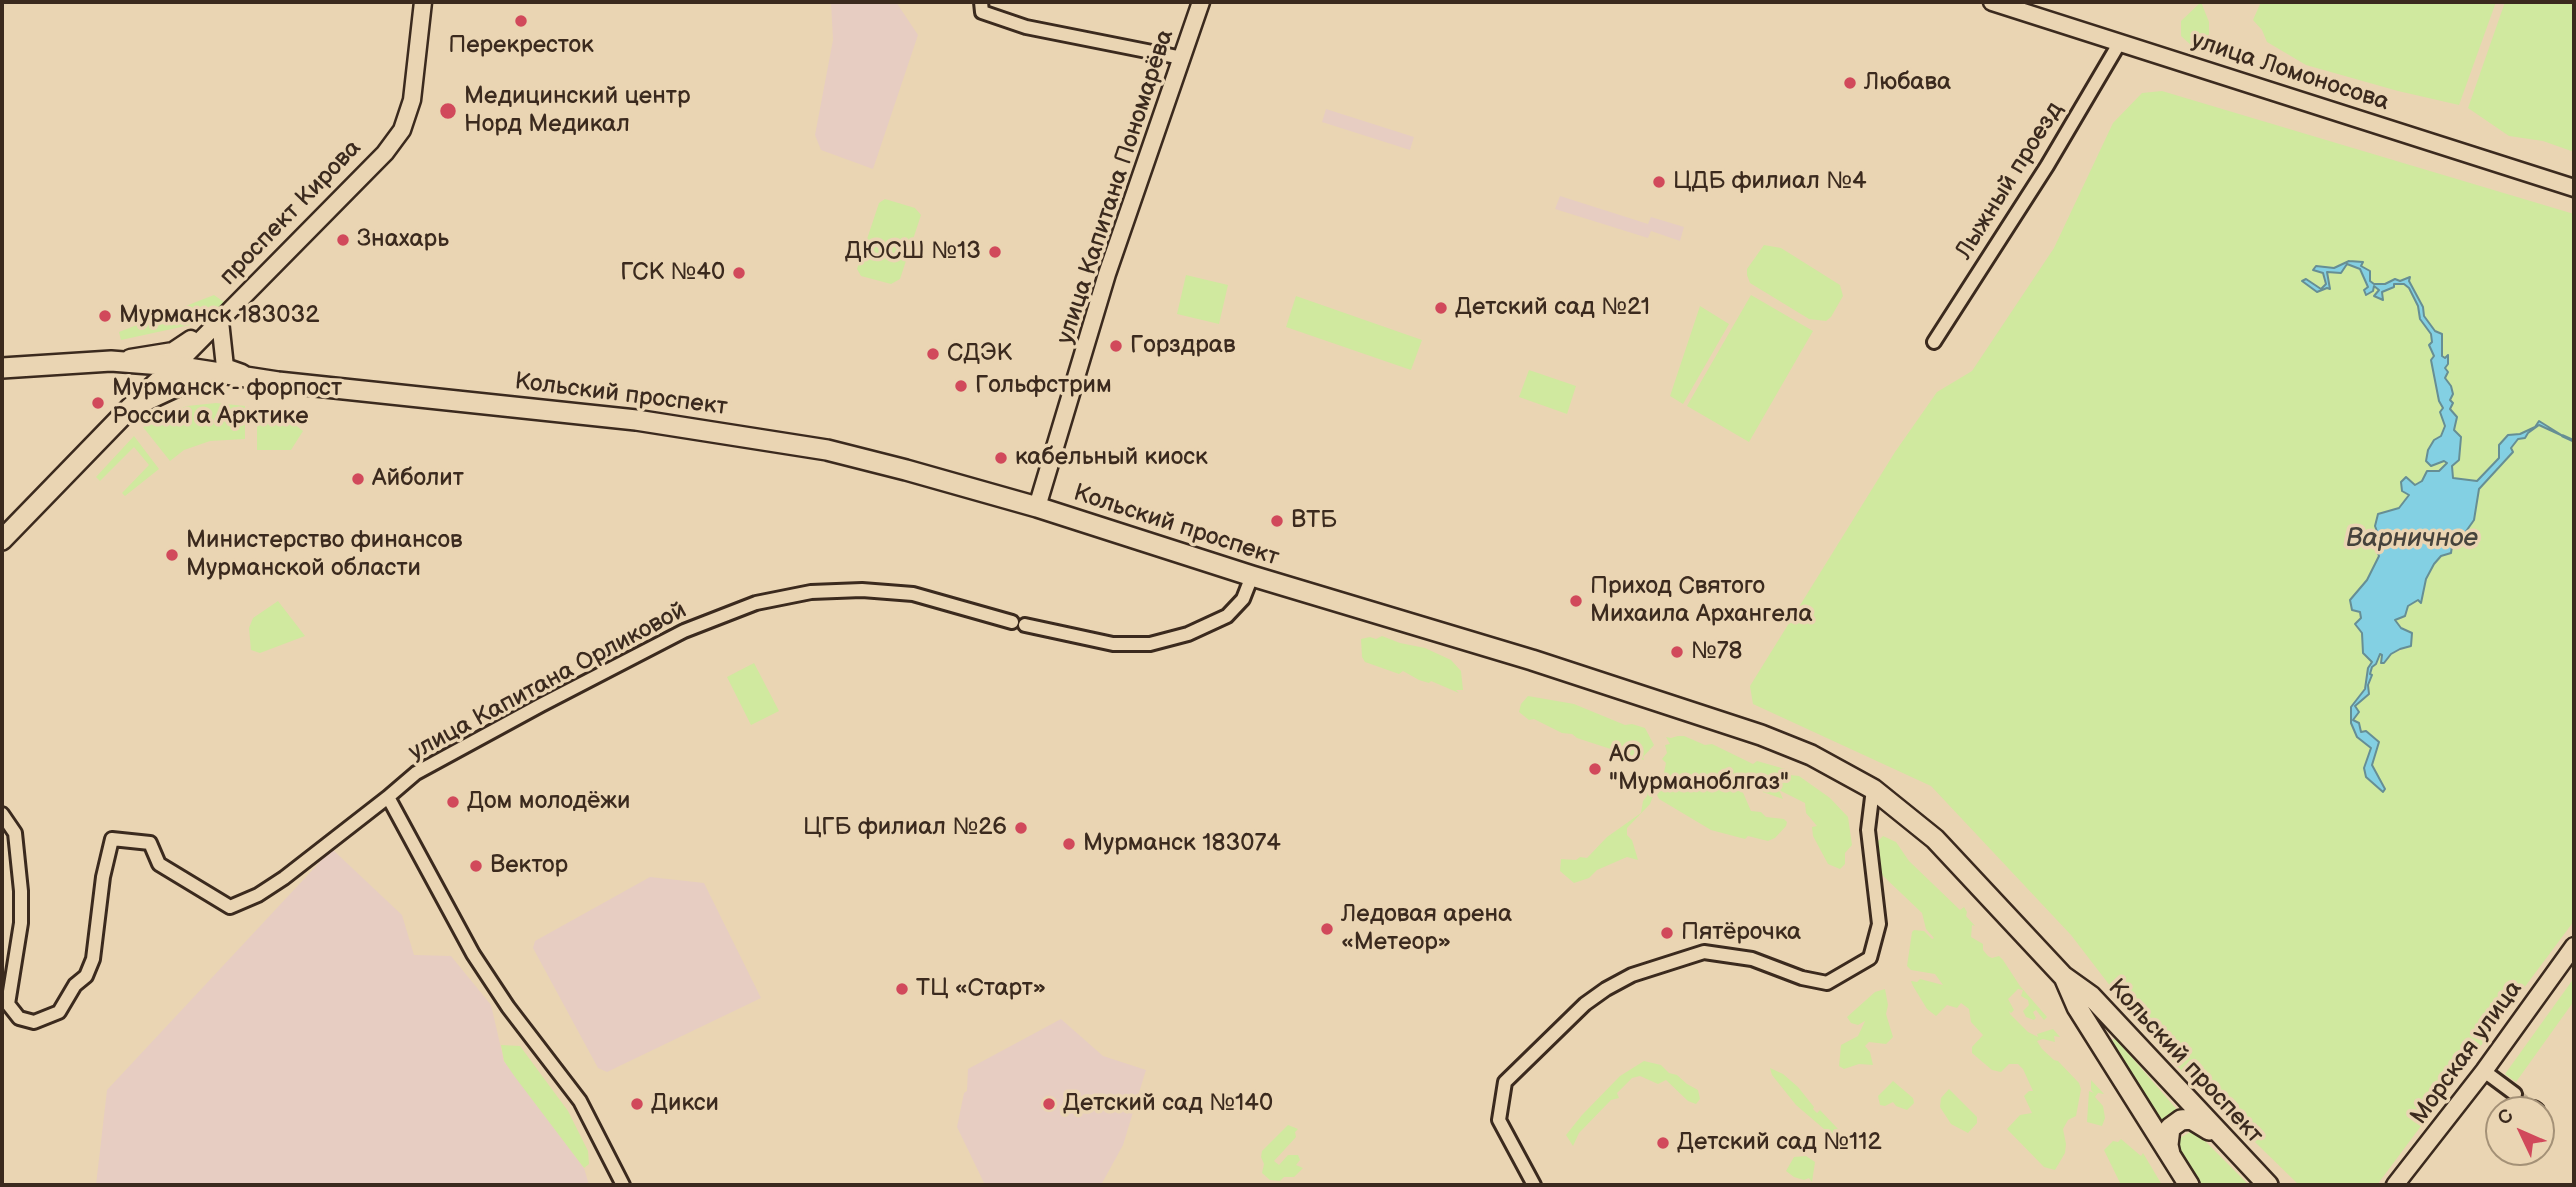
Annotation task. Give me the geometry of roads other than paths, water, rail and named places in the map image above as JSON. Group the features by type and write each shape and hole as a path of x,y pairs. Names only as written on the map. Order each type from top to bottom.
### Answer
{"main road":[{"name":"Кольский проспект","path":"2,368 111,361 175,366 255,379 636,420 854,457 1037,507 1252,576 1532,660 1761,735 1811,755 1872,789 1907,814 1935,839 2063,976 2091,996 2268,1185"},
{"name":"проспект Кирова","path":"2,540 129,409 175,366"},
{"path":"129,409 188,381 255,379"},
{"name":"Кольский проспект","path":"2063,976 2077,1007 2189,1185"},
{"path":"2171,1158 2168,1136 2170,1128 2181,1119 2200,1123 2226,1142"}],"street":[{"name":"проспект Кирова","path":"175,366 385,153 402,131 412,100 423,2"},
{"path":"981,2 982,12 1026,27 1182,58"},
{"name":"улица Капитана Пономарёва","path":"1037,507 1111,262 1201,2"},
{"name":"улица Ломоносова","path":"1992,2 2574,188"},
{"name":"Лыжный проезд","path":"1934,342 2047,166 2120,42"},
{"path":"111,361 173,351 220,321 225,367 255,379"},
{"path":"1025,625 1114,644 1150,643 1188,634 1227,616 1243,599 1252,576"},
{"name":"улица Капитана Орликовой","path":"2,814 15,833 21,891 21,923 8,1004 19,1018 33,1023 59,1012 75,985 86,976 93,960 103,877 112,839 150,843 159,864 230,907 258,895 284,878 416,774 684,631 756,603 811,592 875,591 913,594 1012,622"},
{"path":"1534,1185 1499,1120 1505,1082 1585,1004 1606,989 1632,975 1704,953 1752,959 1802,978 1828,983 1870,958 1880,924 1868,830 1872,789"},
{"path":"388,797 473,954 508,1007 580,1101 623,1185"},
{"name":"Морская улица","path":"2395,1185 2484,1071 2574,946"},
{"path":"2484,1071 2515,1094"}],"water":[{"name":"Варничное","path":"2349,261 2363,262 2361,266 2370,271 2370,281 2374,284 2410,277 2409,281 2423,307 2424,316 2435,331 2442,334 2442,356 2445,358 2448,355 2445,368 2448,372 2445,378 2453,394 2450,409 2457,417 2454,430 2461,437 2459,460 2452,466 2453,478 2477,481 2499,458 2499,445 2508,435 2520,434 2535,427 2539,421 2563,436 2539,425 2525,438 2518,439 2511,448 2513,452 2479,489 2474,520 2462,537 2448,537 2448,545 2452,546 2451,553 2441,556 2434,564 2426,579 2421,603 2418,600 2408,606 2405,616 2395,620 2401,628 2412,633 2411,646 2391,654 2384,663 2381,663 2380,654 2370,674 2369,694 2355,706 2359,712 2353,720 2359,723 2361,732 2366,731 2379,742 2372,765 2385,789 2383,792 2366,777 2364,768 2371,748 2357,737 2351,723 2351,707 2365,689 2368,668 2372,662 2363,653 2362,633 2355,624 2361,618 2360,612 2352,610 2350,600 2367,580 2379,556 2374,542 2379,537 2375,526 2378,514 2399,508 2409,495 2402,491 2401,482 2406,477 2415,485 2422,481 2427,471 2439,471 2447,463 2444,461 2431,466 2426,461 2428,450 2434,440 2441,436 2445,426 2431,360 2434,356 2429,345 2432,342 2431,334 2420,319 2418,306 2409,288 2404,284 2394,284 2394,287 2382,292 2383,300 2374,296 2379,290 2374,286 2373,291 2366,295 2364,290 2368,287 2360,269 2347,264 2341,273 2327,272 2330,289 2317,292 2302,281 2306,279 2321,289 2326,284 2323,273 2313,270 2316,266 2334,268"}],"waterway":[{"path":"2563,436 2574,441"}],"place":[{"name":"Перекресток","path":"521,21"},
{"name":"Любава","path":"1850,83"},
{"name":"Медицинский центр Норд Медикал","path":"448,111"},
{"name":"ЦДБ филиал №4","path":"1659,182"},
{"name":"Знахарь","path":"343,240"},
{"name":"ДЮСШ №13","path":"995,252"},
{"name":"ГСК №40","path":"739,273"},
{"name":"Детский сад №21","path":"1441,308"},
{"name":"Мурманск 183032","path":"105,316"},
{"name":"Горздрав","path":"1116,346"},
{"name":"СДЭК","path":"933,354"},
{"name":"Гольфстрим","path":"961,386"},
{"name":"Мурманск - форпост России а Арктике","path":"98,403"},
{"name":"кабельный киоск","path":"1001,458"},
{"name":"Айболит","path":"358,479"},
{"name":"ВТБ","path":"1277,521"},
{"name":"Министерство финансов Мурманской области","path":"172,555"},
{"name":"Приход Святого Михаила Архангела","path":"1576,601"},
{"name":"№78","path":"1677,652"},
{"name":"AO \"Мурманоблгаз\"","path":"1595,769"},
{"name":"Дом молодёжи","path":"453,802"},
{"name":"ЦГБ филиал №26","path":"1021,828"},
{"name":"Мурманск 183074","path":"1069,844"},
{"name":"Вектор","path":"476,866"},
{"name":"Ледовая арена «Метеор»","path":"1327,929"},
{"name":"Пятёрочка","path":"1667,933"},
{"name":"ТЦ «Старт»","path":"902,989"},
{"name":"Дикси","path":"637,1104"},
{"name":"Детский сад №140","path":"1049,1104"},
{"name":"Детский сад №112","path":"1663,1143"}]}
